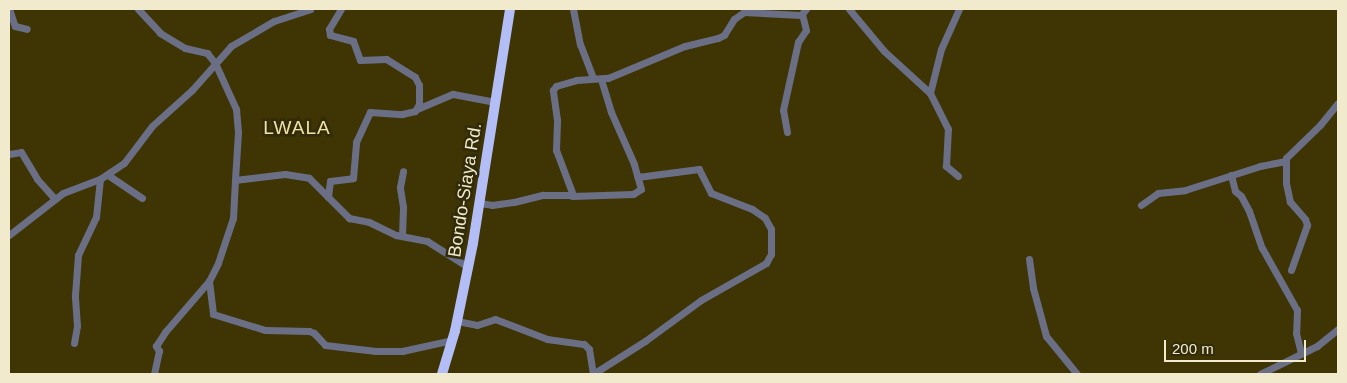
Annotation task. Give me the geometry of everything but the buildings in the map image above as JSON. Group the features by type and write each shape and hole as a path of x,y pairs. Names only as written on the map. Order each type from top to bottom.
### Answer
{"highway":[{"name":"Bondo-Siaya Rd.","path":"442,374 457,321 480,203 510,9"}],"street":[{"path":"9,9 15,26 27,29"},
{"path":"138,9 160,33 185,48 207,53 215,63 236,109 238,132 232,218 221,255 209,281 156,346 159,351 154,374"},
{"path":"9,235 67,191 100,179 124,163 152,126 192,90 231,46 274,21 310,9"},
{"path":"341,9 329,29 330,35 353,41 360,60 388,60 415,77 419,85 417,109"},
{"path":"572,9 580,44 593,78"},
{"path":"850,9 884,51 930,93 948,129 946,166 958,176"},
{"path":"930,93 941,50 959,9"},
{"path":"572,196 572,189 556,150 557,120 554,90 556,86 565,82 613,76 685,46 721,37 734,19 744,12 804,11 806,30 798,42 783,110 787,132"},
{"path":"480,203 492,205 543,195 572,196 638,193 640,189 638,177 609,106 601,79"},
{"path":"328,197 330,181 353,178 356,142 370,112 402,114 454,94 496,102"},
{"path":"1141,205 1158,193 1185,190 1231,175 1285,161 1338,103"},
{"path":"9,154 21,152 37,179 54,200"},
{"path":"1285,161 1286,183 1290,202 1305,219 1307,225 1290,270"},
{"path":"457,321 477,325 495,319 547,339 584,344 589,349 593,374 645,341 718,289 766,263 771,254 771,229 765,218 752,209 711,194 699,168 638,177"},
{"path":"402,236 403,207 400,187 404,171"},
{"path":"108,175 142,198"},
{"path":"235,180 262,175 301,175 315,182 349,218 369,222 402,236 429,242 468,267"},
{"path":"1231,175 1235,191 1242,196 1262,248 1297,310 1296,333 1301,353"},
{"path":"74,343 77,326 75,295 78,255 96,217 100,179"},
{"path":"1028,259 1033,288 1046,336 1077,374"},
{"path":"209,281 213,314 265,330 309,331 314,333 325,345 376,352 402,351 452,340"},
{"path":"1260,374 1321,343 1338,329"}],"district":[{"name":"LWALA","path":"297,128"}]}
